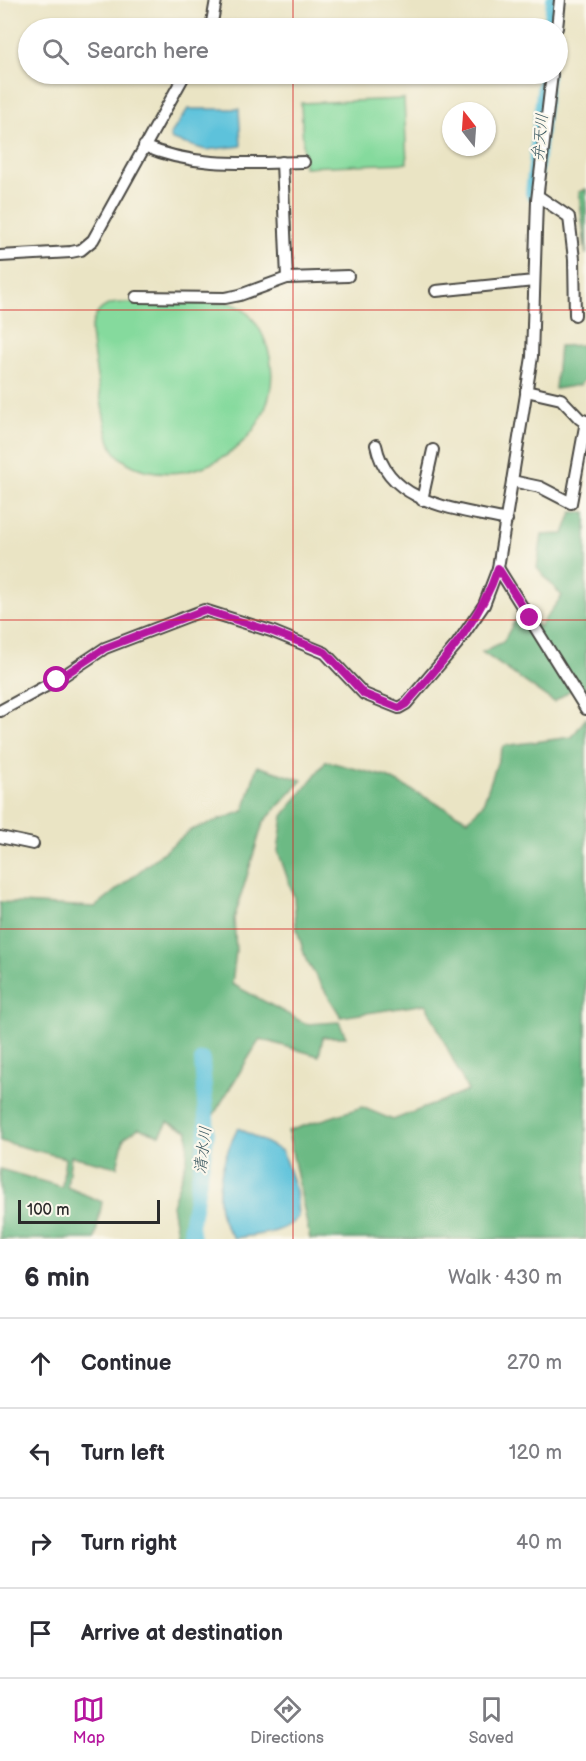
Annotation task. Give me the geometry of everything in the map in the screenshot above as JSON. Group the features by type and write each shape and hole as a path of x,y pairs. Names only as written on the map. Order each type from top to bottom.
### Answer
{"street":[{"path":"213,18 216,0"},
{"path":"558,18 560,0"},
{"path":"0,256 81,250 93,240 179,84"},
{"path":"0,711 57,680 105,648 204,610 271,631 325,652 364,694 399,708 406,704 457,644 484,605 498,568 532,357 538,196 551,84"},
{"path":"144,146 162,154 209,162 304,162"},
{"path":"282,162 287,278"},
{"path":"538,196 569,217 574,259 575,315"},
{"path":"135,297 225,297 240,295 287,278 348,276"},
{"path":"436,291 534,281"},
{"path":"512,481 540,486 571,503 586,421 580,419 561,399 526,391"},
{"path":"376,445 379,459 407,492 422,500 507,519"},
{"path":"422,500 433,450"},
{"path":"498,568 586,709"},
{"path":"0,837 33,844"}],"green space":[{"path":"404,99 407,163 304,167 301,103"},
{"path":"586,189 586,255 579,192"},
{"path":"117,303 230,303 242,308 255,321 264,338 271,366 270,393 261,417 246,439 225,456 201,468 174,473 140,469 118,455 109,439 96,372 91,330 99,311"},
{"path":"586,345 586,377 580,385 555,389 559,346"},
{"path":"572,512 586,512 586,700 576,686 554,702 482,652 503,642 520,612 539,627 562,596 537,568 542,535 564,534"},
{"path":"586,718 586,1239 310,1239 288,1131 362,1107 393,1120 468,1091 426,1004 341,1017 306,960 296,926 294,897 278,851 283,816 326,761 387,777 468,820 483,804 503,746 572,737"},
{"path":"257,766 302,780 263,823 234,919 236,951 232,984 306,1024 339,1022 346,1037 323,1037 319,1056 260,1039 197,1142 186,1225 188,1239 178,1239 172,1205 187,1159 188,1131 168,1122 160,1135 139,1128 124,1138 117,1167 71,1156 67,1187 102,1202 95,1239 0,1239 0,1169 62,1187 65,1158 0,1141 0,902 95,907 191,830 244,811"}],"water":[{"path":"188,109 239,109 241,146 206,150 172,140 170,135"},
{"path":"238,1128 282,1151 296,1191 298,1217 292,1223 277,1230 234,1238 221,1213 219,1199 222,1169"}],"waterway":[{"name":"弁天川","path":"552,18 554,0"},
{"name":"弁天川","path":"533,193 545,84"},
{"name":"清水川","path":"193,1239 191,1226 207,1132 202,1060"}],"route":[{"path":"57,680 105,648 204,610 271,631 325,652 337,662 364,694 399,708 406,704 457,644 484,605 498,568 530,618"}]}
